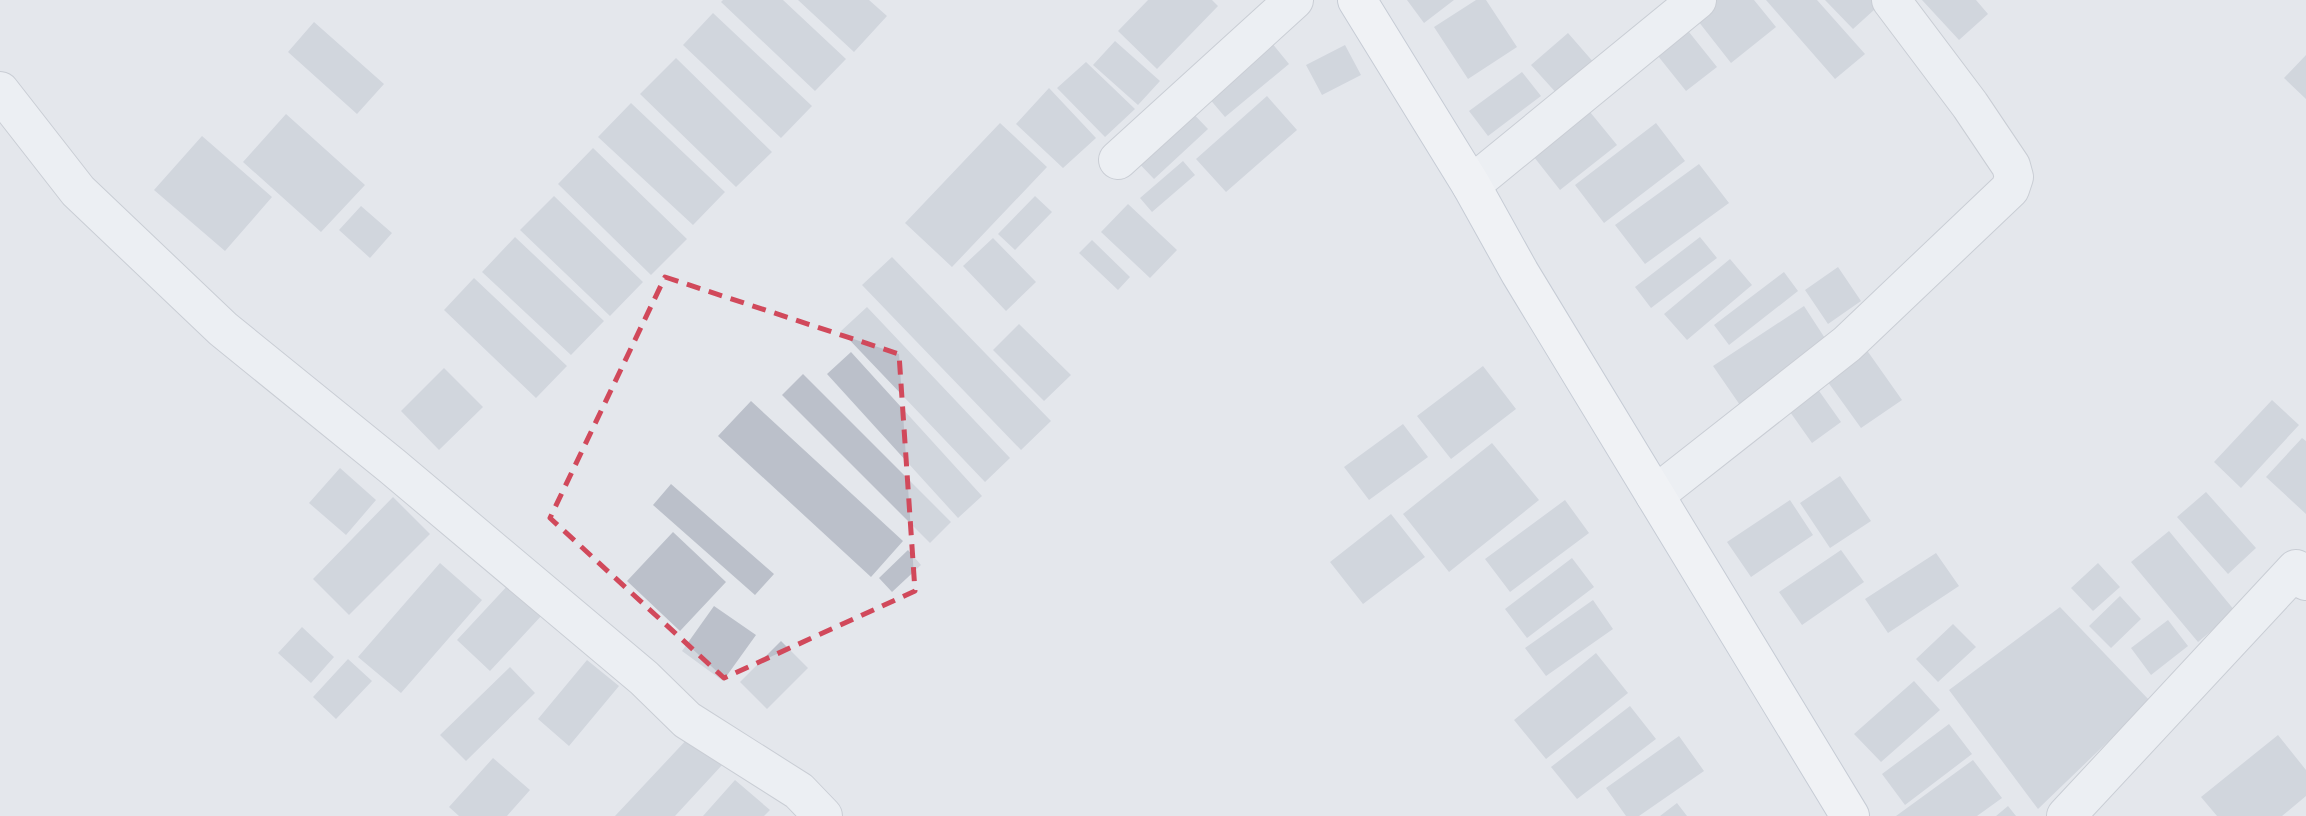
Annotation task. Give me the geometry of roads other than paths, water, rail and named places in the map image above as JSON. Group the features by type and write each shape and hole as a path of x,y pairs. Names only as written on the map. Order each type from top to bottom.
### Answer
{"main road":[{"path":"1357,0 1850,816"}],"street":[{"path":"1118,160 1294,0"},
{"path":"1471,185 1696,0"},
{"path":"1655,495 1847,344 2010,189 2014,177 2011,166 1970,105 1891,0"},
{"path":"0,92 78,191 223,329 392,466 644,678 687,720 799,791 823,816"},
{"path":"2066,816 2303,569"}]}
